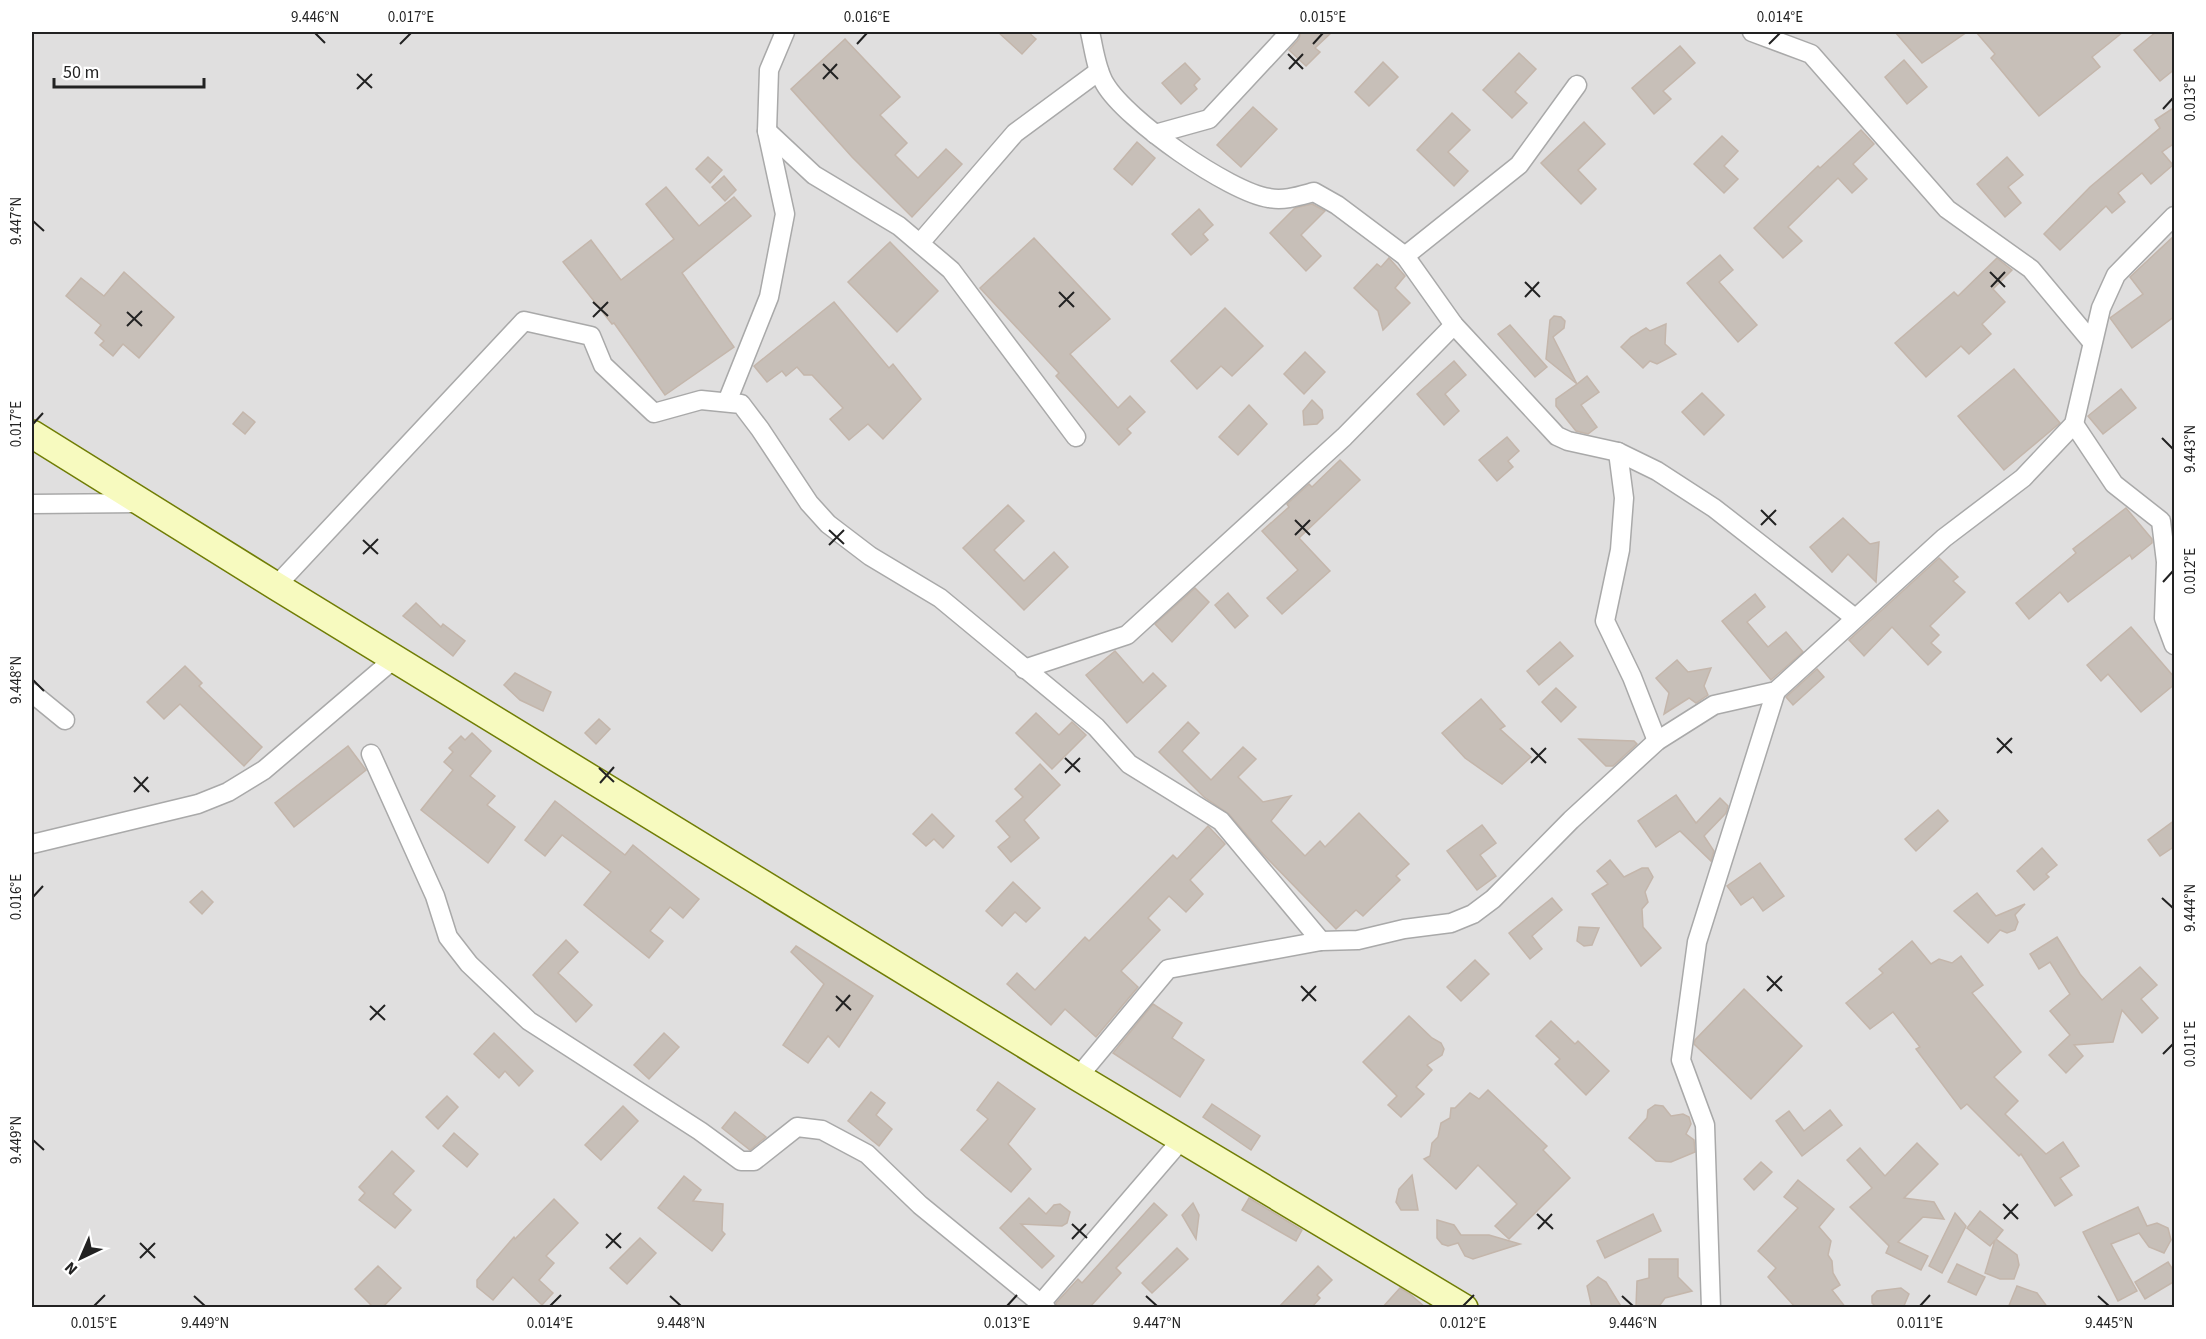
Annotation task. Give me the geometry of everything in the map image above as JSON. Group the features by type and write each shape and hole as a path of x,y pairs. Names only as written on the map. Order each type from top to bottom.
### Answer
{"main road":[{"path":"32,434 1078,1077 1464,1308"}],"street":[{"path":"727,402 769,297 785,214 767,131 769,70 785,32"},
{"path":"1090,32 1099,70 1114,96 1155,134 1194,161 1256,196 1289,198 1314,192 1337,205 1405,256 1454,325 1557,436 1568,441 1618,452 1657,471 1714,508 1855,618"},
{"path":"1155,134 1209,119 1290,32"},
{"path":"1752,32 1811,54 1947,209 2031,269 2092,342"},
{"path":"920,243 1015,133 1099,70"},
{"path":"1405,256 1519,165 1576,85"},
{"path":"767,131 814,175 899,226 951,270 1076,437"},
{"path":"1712,1308 1705,1125 1681,1060 1696,942 1776,691 1944,538 2023,478 2074,424 2101,308 2116,275 2175,216"},
{"path":"276,586 524,321 591,336 603,365 654,413 701,400 741,405 754,420 809,503 828,524 870,556 940,598 1096,727 1129,764 1221,821 1321,941"},
{"path":"1024,669 1127,635 1344,437 1454,325"},
{"path":"2074,424 2114,483 2161,521 2166,562 2164,618 2175,645"},
{"path":"1618,452 1624,498 1620,550 1605,621 1632,678 1657,741"},
{"path":"32,504 142,503"},
{"path":"32,844 198,804 228,792 264,770 393,658"},
{"path":"1078,1077 1168,969 1184,964 1321,941 1358,940 1451,923 1473,914 1657,741 1714,705 1776,691"},
{"path":"32,693 65,720"},
{"path":"371,754 435,896 448,937 469,964 529,1021 700,1131 741,1161 754,1161 797,1126 822,1130 867,1154 920,1205 1041,1306 1183,1138"}],"shaded area":[{"path":"32,32 2174,32 2174,1307 32,1307"}],"building":[{"path":"998,32 1028,32 1036,39 1022,54"},
{"path":"1301,32 1332,32 1315,48 1320,52 1306,66 1289,50 1299,39"},
{"path":"1895,32 1967,32 1922,63"},
{"path":"1976,32 2123,32 2092,57 2100,67 2039,116 1991,58 1995,54"},
{"path":"2156,32 2175,32 2175,69 2160,81 2134,50"},
{"path":"845,39 900,97 880,115 907,143 895,155 918,178 946,149 962,164 912,217 852,157 791,89"},
{"path":"1680,46 1695,63 1663,91 1671,99 1654,114 1632,88"},
{"path":"1519,53 1536,69 1515,92 1527,103 1512,118 1483,90"},
{"path":"1904,60 1927,87 1907,104 1885,77"},
{"path":"1383,62 1398,77 1369,106 1355,92"},
{"path":"1185,63 1200,79 1194,85 1197,89 1181,104 1162,83"},
{"path":"1253,107 1277,129 1241,167 1217,145"},
{"path":"2175,107 2175,149 2172,145 2162,152 2173,165 2151,184 2142,173 2118,193 2125,202 2112,213 2106,206 2060,250 2044,234 2090,187 2160,128 2155,120"},
{"path":"1452,113 1470,130 1448,152 1468,171 1454,186 1417,150"},
{"path":"1584,122 1605,144 1578,170 1596,189 1581,204 1541,163"},
{"path":"1861,130 1874,144 1853,164 1867,179 1852,193 1838,178 1788,227 1802,241 1783,258 1754,228 1818,166 1820,168"},
{"path":"1722,136 1738,151 1724,166 1738,179 1724,193 1694,164"},
{"path":"1137,142 1155,158 1132,185 1114,169"},
{"path":"708,157 722,170 710,183 696,169"},
{"path":"2007,157 2023,175 2008,187 2021,203 2005,217 1977,184"},
{"path":"724,176 736,190 725,201 712,187"},
{"path":"666,187 699,226 734,197 751,216 682,273 734,347 665,395 614,323 612,324 563,262 591,240 621,280 674,239 646,204"},
{"path":"1312,204 1325,211 1301,235 1321,256 1306,271 1270,233 1295,208"},
{"path":"1199,209 1213,225 1203,234 1208,240 1191,255 1172,234"},
{"path":"2175,235 2175,316 2132,348 2110,318 2143,294 2130,277"},
{"path":"1034,238 1110,319 1070,354 1118,408 1130,396 1145,412 1127,429 1131,433 1119,445 1056,376 1059,373 980,288"},
{"path":"890,242 938,291 897,332 848,282"},
{"path":"1720,255 1733,270 1719,282 1757,325 1738,342 1687,283"},
{"path":"1389,258 1405,276 1395,288 1410,303 1383,330 1378,311 1354,288 1377,264 1381,267"},
{"path":"1997,258 2012,270 1993,289 2005,302 1982,324 1991,334 1969,354 1961,346 1926,377 1895,343 1954,292 1958,296"},
{"path":"124,272 174,317 139,358 123,344 113,356 100,345 104,341 95,333 101,325 66,296 81,278 104,296"},
{"path":"834,302 889,368 893,364 921,399 883,439 868,424 849,440 830,419 843,408 812,375 804,375 797,367 786,376 782,371 767,382 754,366"},
{"path":"1225,308 1263,346 1232,376 1221,366 1197,389 1171,361"},
{"path":"1554,316 1561,317 1565,321 1564,328 1553,337 1577,384 1546,359 1550,320"},
{"path":"1666,324 1665,344 1676,354 1657,364 1650,361 1643,368 1621,347 1631,337 1646,328 1650,331"},
{"path":"1510,325 1547,367 1535,377 1498,334"},
{"path":"1305,352 1325,372 1304,394 1284,374"},
{"path":"1454,361 1466,375 1445,394 1459,411 1444,425 1417,394"},
{"path":"2014,369 2060,423 2004,470 1958,416"},
{"path":"1587,376 1599,392 1581,405 1597,427 1588,434 1576,431 1556,406 1556,399"},
{"path":"2121,389 2136,408 2103,434 2088,416"},
{"path":"1702,393 1724,415 1704,435 1682,412"},
{"path":"1312,400 1322,410 1323,418 1317,424 1304,425 1303,411"},
{"path":"1249,405 1267,424 1238,455 1219,437"},
{"path":"243,412 255,422 245,434 233,424"},
{"path":"1507,437 1519,451 1508,461 1513,467 1497,481 1479,460"},
{"path":"1340,460 1360,480 1299,538 1330,571 1282,614 1267,598 1298,570 1262,531 1289,507 1287,504 1309,484 1312,487"},
{"path":"1008,505 1024,521 994,550 1024,581 1054,552 1068,567 1024,610 963,548"},
{"path":"2126,508 2152,539 2152,543 2132,559 2130,555 2068,602 2060,592 2029,619 2016,603 2076,553 2073,549"},
{"path":"1843,518 1870,544 1879,542 1876,582 1848,554 1832,572 1810,547"},
{"path":"1939,558 1958,577 1953,581 1965,592 1930,626 1939,635 1931,643 1941,652 1928,665 1892,627 1864,656 1849,640"},
{"path":"1195,588 1209,602 1172,642 1155,624"},
{"path":"1228,593 1248,616 1235,628 1215,605"},
{"path":"1755,594 1765,607 1747,622 1768,647 1786,632 1803,652 1771,680 1722,621"},
{"path":"416,603 441,627 443,624 465,641 453,656 403,616"},
{"path":"2131,627 2175,678 2175,684 2141,712 2108,674 2101,681 2087,665"},
{"path":"1560,642 1573,656 1539,685 1527,671"},
{"path":"1115,651 1143,683 1153,673 1166,686 1127,723 1086,675"},
{"path":"1677,660 1688,672 1711,668 1704,686 1708,695 1696,703 1689,698 1664,714 1669,693 1656,678"},
{"path":"185,666 202,683 199,686 262,747 244,766 180,704 164,719 147,702"},
{"path":"1817,669 1824,677 1793,705 1786,697"},
{"path":"515,673 551,692 543,711 520,700 504,685"},
{"path":"1556,688 1576,707 1561,722 1542,702"},
{"path":"1481,699 1505,726 1500,729 1531,757 1502,784 1465,758 1442,733"},
{"path":"1036,713 1059,735 1072,722 1086,735 1052,769 1016,733"},
{"path":"599,719 610,729 596,744 585,733"},
{"path":"1188,722 1199,733 1182,751 1211,780 1243,747 1256,759 1238,777 1263,802 1291,796 1271,821 1305,856 1320,841 1325,847 1359,813 1409,864 1396,876 1400,880 1363,916 1356,910 1336,929 1263,854 1229,814 1204,797 1159,752"},
{"path":"472,733 491,751 470,776 495,796 487,805 515,827 488,863 421,810 453,770 444,762 453,752 449,748 461,736 465,740"},
{"path":"1579,739 1634,741 1637,744 1613,766 1606,766"},
{"path":"348,746 366,770 294,827 275,803"},
{"path":"1040,764 1060,785 1024,820 1039,838 1011,862 998,847 1010,837 996,821 1023,797 1015,789"},
{"path":"1676,795 1696,823 1720,798 1728,806 1726,813 1704,836 1714,851 1711,861 1680,831 1656,847 1638,821"},
{"path":"555,801 625,855 633,845 699,899 683,918 670,907 650,931 663,941 649,958 584,905 611,872 562,835 545,856 525,840"},
{"path":"1938,810 1948,821 1916,851 1905,839"},
{"path":"932,814 954,836 943,848 934,839 926,846 913,834"},
{"path":"2175,820 2175,846 2160,856 2148,840"},
{"path":"1482,825 1496,843 1480,855 1496,876 1477,890 1447,851"},
{"path":"1208,826 1225,844 1190,880 1203,894 1186,912 1169,896 1148,918 1160,930 1121,971 1138,987 1096,1037 1065,1009 1051,1025 1007,984 1017,973 1035,990 1085,937 1089,941 1173,855 1177,859"},
{"path":"2042,848 2057,865 2046,874 2049,877 2034,890 2017,871"},
{"path":"1610,860 1624,877 1642,868 1648,868 1653,877 1645,892 1648,902 1642,909 1643,927 1661,948 1641,966 1592,894 1608,884 1597,871"},
{"path":"1760,863 1784,896 1763,911 1753,897 1741,905 1727,886"},
{"path":"1013,882 1040,908 1026,922 1015,912 1002,926 986,911"},
{"path":"202,891 213,902 202,914 190,902"},
{"path":"1977,893 1996,916 2025,904 2015,915 2018,922 2015,930 2007,933 2000,930 1988,943 1954,911"},
{"path":"1552,898 1562,910 1532,936 1542,949 1530,959 1509,933"},
{"path":"1579,927 1599,928 1592,945 1584,946 1577,941"},
{"path":"2057,937 2080,974 2102,1000 2140,967 2157,985 2141,999 2158,1018 2142,1033 2122,1010 2113,1042 2074,1045 2083,1056 2066,1073 2049,1055 2070,1035 2050,1011 2070,994 2050,962 2039,969 2030,954"},
{"path":"566,940 578,952 558,973 592,1005 576,1022 533,975"},
{"path":"1912,941 1931,964 1939,959 1952,963 1961,956 1983,985 1972,993 2021,1052 1994,1077 2018,1101 2005,1114 2046,1154 2063,1142 2079,1166 2060,1178 2072,1195 2055,1206 2021,1154 2019,1156 1967,1104 1961,1109 1916,1049 1920,1047 1893,1012 1870,1029 1846,1003 1883,973 1879,969"},
{"path":"796,946 873,996 839,1047 828,1036 808,1063 783,1045 824,984 791,952"},
{"path":"1475,960 1489,974 1461,1001 1447,987"},
{"path":"1744,989 1802,1046 1751,1099 1694,1044 1695,1040"},
{"path":"1153,1004 1182,1023 1172,1038 1204,1060 1180,1097 1113,1053"},
{"path":"1409,1016 1432,1038 1441,1043 1444,1049 1442,1055 1427,1065 1432,1070 1416,1087 1424,1094 1401,1117 1388,1105 1397,1096 1363,1062"},
{"path":"1551,1021 1575,1044 1578,1041 1609,1071 1586,1095 1555,1064 1560,1059 1536,1036"},
{"path":"494,1033 533,1071 519,1086 505,1071 499,1078 474,1054"},
{"path":"664,1033 679,1047 649,1079 634,1065"},
{"path":"998,1082 1035,1109 1008,1144 1031,1169 1011,1192 961,1150 988,1119 977,1110"},
{"path":"1488,1090 1547,1146 1543,1150 1570,1178 1509,1239 1495,1226 1517,1204 1478,1165 1456,1189 1424,1159 1430,1156 1432,1143 1438,1137 1441,1123 1450,1118 1451,1108 1455,1108 1470,1093 1479,1099"},
{"path":"871,1092 885,1103 876,1115 892,1129 879,1146 848,1121"},
{"path":"447,1096 458,1107 438,1129 426,1117"},
{"path":"1212,1104 1260,1136 1251,1150 1203,1117"},
{"path":"1655,1105 1663,1106 1671,1116 1683,1114 1689,1117 1691,1124 1686,1134 1694,1140 1695,1152 1671,1162 1656,1161 1629,1138 1647,1118 1648,1110"},
{"path":"623,1106 638,1121 601,1160 585,1145"},
{"path":"1830,1110 1842,1125 1802,1156 1776,1121 1789,1111 1804,1131"},
{"path":"735,1112 766,1137 750,1150 722,1128"},
{"path":"454,1133 478,1154 467,1167 443,1146"},
{"path":"1917,1143 1938,1164 1904,1198 1934,1202 1944,1219 1923,1217 1898,1242 1928,1256 1921,1270 1886,1253 1889,1246 1850,1207 1872,1188 1847,1160 1860,1148 1885,1176"},
{"path":"392,1151 414,1171 393,1194 411,1210 395,1228 359,1200 365,1193 359,1187"},
{"path":"1761,1162 1772,1172 1754,1190 1744,1179"},
{"path":"1412,1175 1418,1210 1401,1210 1396,1202 1399,1189"},
{"path":"684,1176 701,1190 693,1201 723,1204 722,1231 725,1234 712,1251 658,1208"},
{"path":"1798,1180 1834,1209 1819,1227 1831,1241 1828,1255 1832,1261 1833,1273 1840,1285 1832,1290 1846,1308 1796,1308 1768,1277 1776,1268 1758,1251 1798,1208 1784,1197"},
{"path":"1029,1198 1046,1214 1054,1205 1060,1204 1070,1212 1067,1223 1062,1226 1021,1224 1054,1256 1042,1268 1000,1228"},
{"path":"1249,1198 1302,1230 1296,1241 1242,1210"},
{"path":"554,1199 578,1223 546,1256 554,1263 539,1280 553,1293 542,1305 513,1277 493,1300 477,1287 477,1280 514,1237 515,1239"},
{"path":"1154,1203 1167,1215 1116,1268 1121,1273 1089,1308 1057,1308 1056,1303 1078,1279 1082,1283"},
{"path":"1193,1203 1199,1215 1196,1239 1182,1215"},
{"path":"2138,1207 2147,1226 2157,1223 2168,1228 2171,1240 2164,1253 2149,1247 2139,1233 2111,1244 2137,1291 2118,1301 2083,1232"},
{"path":"1980,1211 2003,1230 1996,1239 2017,1255 2019,1265 2014,1279 2000,1279 1985,1273 1995,1240 1990,1246 1967,1228"},
{"path":"1955,1213 1966,1226 1942,1273 1929,1266"},
{"path":"1653,1214 1661,1231 1605,1258 1597,1241"},
{"path":"1437,1220 1454,1225 1461,1235 1489,1235 1520,1244 1473,1259 1465,1256 1458,1243 1448,1246 1442,1244 1437,1238"},
{"path":"640,1238 656,1253 627,1284 610,1268"},
{"path":"1177,1248 1188,1259 1152,1293 1142,1283"},
{"path":"1649,1259 1678,1259 1678,1277 1692,1291 1665,1298 1660,1305 1636,1306 1637,1281 1649,1278"},
{"path":"2168,1262 2175,1273 2175,1281 2145,1299 2135,1282"},
{"path":"1957,1264 1985,1277 1976,1295 1948,1282"},
{"path":"378,1266 401,1288 382,1308 374,1308 355,1289"},
{"path":"1318,1266 1332,1280 1317,1295 1320,1298 1311,1308 1278,1308"},
{"path":"1598,1277 1606,1282 1622,1308 1592,1308 1587,1286"},
{"path":"2017,1286 2037,1293 2048,1308 2008,1308"},
{"path":"1400,1288 1410,1294 1426,1308 1382,1308"},
{"path":"1901,1288 1909,1294 1903,1308 1877,1308 1872,1303 1872,1296 1877,1291"}]}
